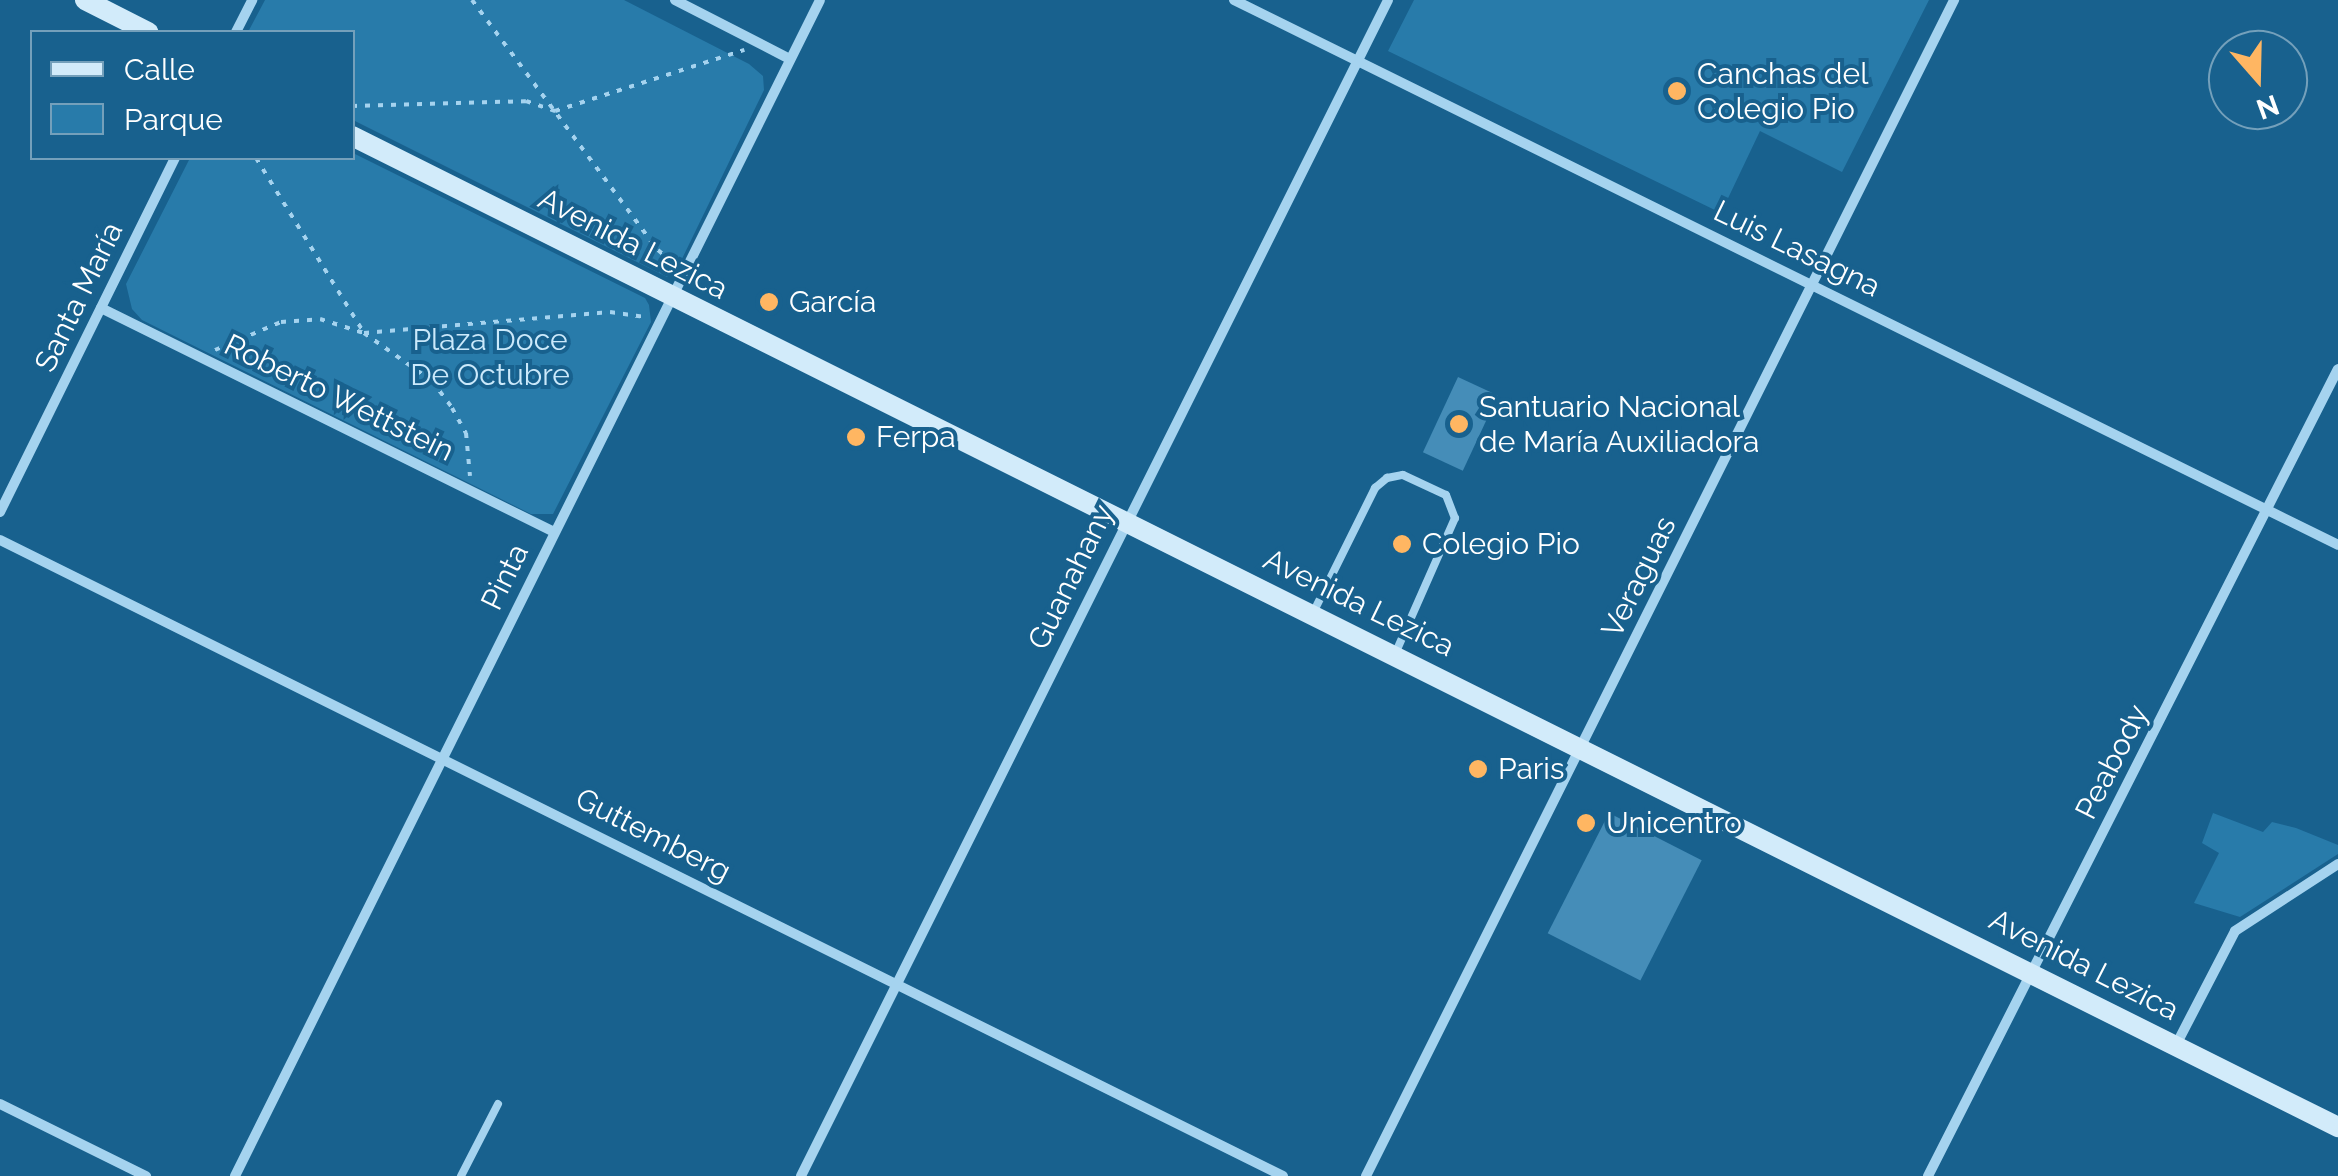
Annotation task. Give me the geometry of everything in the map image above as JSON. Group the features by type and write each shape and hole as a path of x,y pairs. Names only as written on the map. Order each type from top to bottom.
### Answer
{"street":[{"path":"84,0 144,30"},
{"path":"237,30 252,0"},
{"path":"675,0 790,58"},
{"name":"Pinta","path":"236,1176 820,0"},
{"name":"Luis Lasagna","path":"1234,0 2338,544"},
{"name":"Guanahany","path":"801,1176 1388,0"},
{"name":"Veraguas","path":"1366,1176 1954,0"},
{"name":"Avenida Lezica","path":"355,138 2338,1126"},
{"name":"Santa María","path":"0,512 174,160"},
{"name":"Roberto Wettstein","path":"101,308 554,532"},
{"name":"Peabody","path":"1928,1176 2338,369"},
{"name":"Guttemberg","path":"0,540 1283,1176"},
{"path":"2176,1044 2235,930 2338,864"},
{"path":"0,1104 146,1176"}],"lane":[{"path":"1314,614 1376,488 1387,478 1403,475 1446,495 1455,518 1395,654"},
{"path":"460,1176 498,1104"}],"path":[{"path":"472,0 658,250 684,273"},
{"path":"355,106 526,101 555,112 762,44"},
{"path":"257,160 364,333"},
{"path":"364,333 610,312 661,318"},
{"path":"201,357 281,322 320,319 364,333 432,381 452,408 466,433 470,490"}],"green space":[{"name":"Plaza Doce De Octubre","path":"265,0 624,0 749,64 763,76 764,90 679,265 667,277 355,121 355,30 249,30"},
{"name":"Canchas del Colegio Pio","path":"1414,0 1929,0 1842,172 1760,131 1721,213 1388,51"},
{"name":"Plaza Doce De Octubre","path":"355,154 645,298 651,322 553,514 531,514 142,320 132,309 126,284 189,160 355,160"},
{"path":"2213,813 2263,832 2272,822 2296,828 2338,845 2338,854 2240,917 2194,903 2219,853 2202,843"}],"building":[{"name":"Santuario Nacional de María Auxiliadora","path":"1458,377 1498,396 1463,471 1423,452"},
{"path":"1609,813 1702,860 1640,981 1548,933"}],"place":[{"name":"Canchas del Colegio Pio","path":"1677,91"},
{"name":"García","path":"769,302"},
{"name":"Santuario Nacional de María Auxiliadora","path":"1459,424"},
{"name":"Ferpa","path":"856,437"},
{"name":"Colegio Pio","path":"1402,544"},
{"name":"Paris","path":"1478,769"},
{"name":"Unicentro","path":"1586,823"}]}
